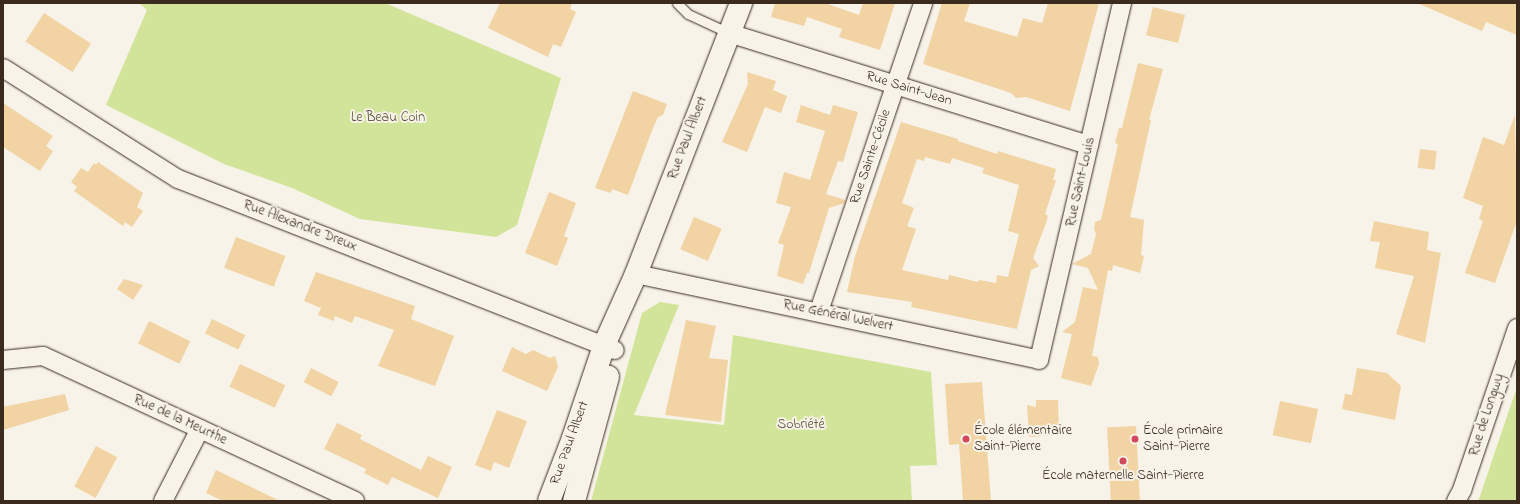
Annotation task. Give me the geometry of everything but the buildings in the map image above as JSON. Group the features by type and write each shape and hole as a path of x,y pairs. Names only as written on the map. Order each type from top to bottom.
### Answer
{"main road":[{"name":"Rue Paul Albert","path":"549,501 610,347 636,274 741,3"},
{"name":"Rue Paul Albert","path":"574,501 610,347"}],"street":[{"name":"Rue Sainte-Cécile","path":"819,311 923,3"},
{"name":"Rue Saint-Louis","path":"1039,360 1122,3"},
{"name":"Rue Saint-Jean","path":"729,33 1089,145"},
{"name":"Rue Alexandre Dreux","path":"3,68 178,179 610,347"},
{"name":"Rue Général Welvert","path":"636,274 819,311 1039,360"},
{"name":"Rue de Longwy","path":"1456,501 1462,490 1517,328"},
{"name":"Rue de la Meurthe","path":"3,360 43,356 354,501"},
{"path":"163,501 200,429"}],"lane":[{"path":"677,3 688,14 729,33"}],"green space":[{"name":"Le Beau Coin","path":"139,3 385,3 561,78 517,225 496,237 360,219 292,188 224,164 106,105 147,10"},
{"name":"Sobriété","path":"660,302 679,305 634,415 724,425 733,335 931,372 937,465 910,466 912,501 591,501 642,313"},
{"path":"1517,387 1517,501 1478,501 1479,499"}],"place":[{"name":"École élémentaire Saint-Pierre","path":"966,439"},
{"name":"École primaire Saint-Pierre","path":"1135,439"},
{"name":"École maternelle Saint-Pierre","path":"1123,461"}]}
